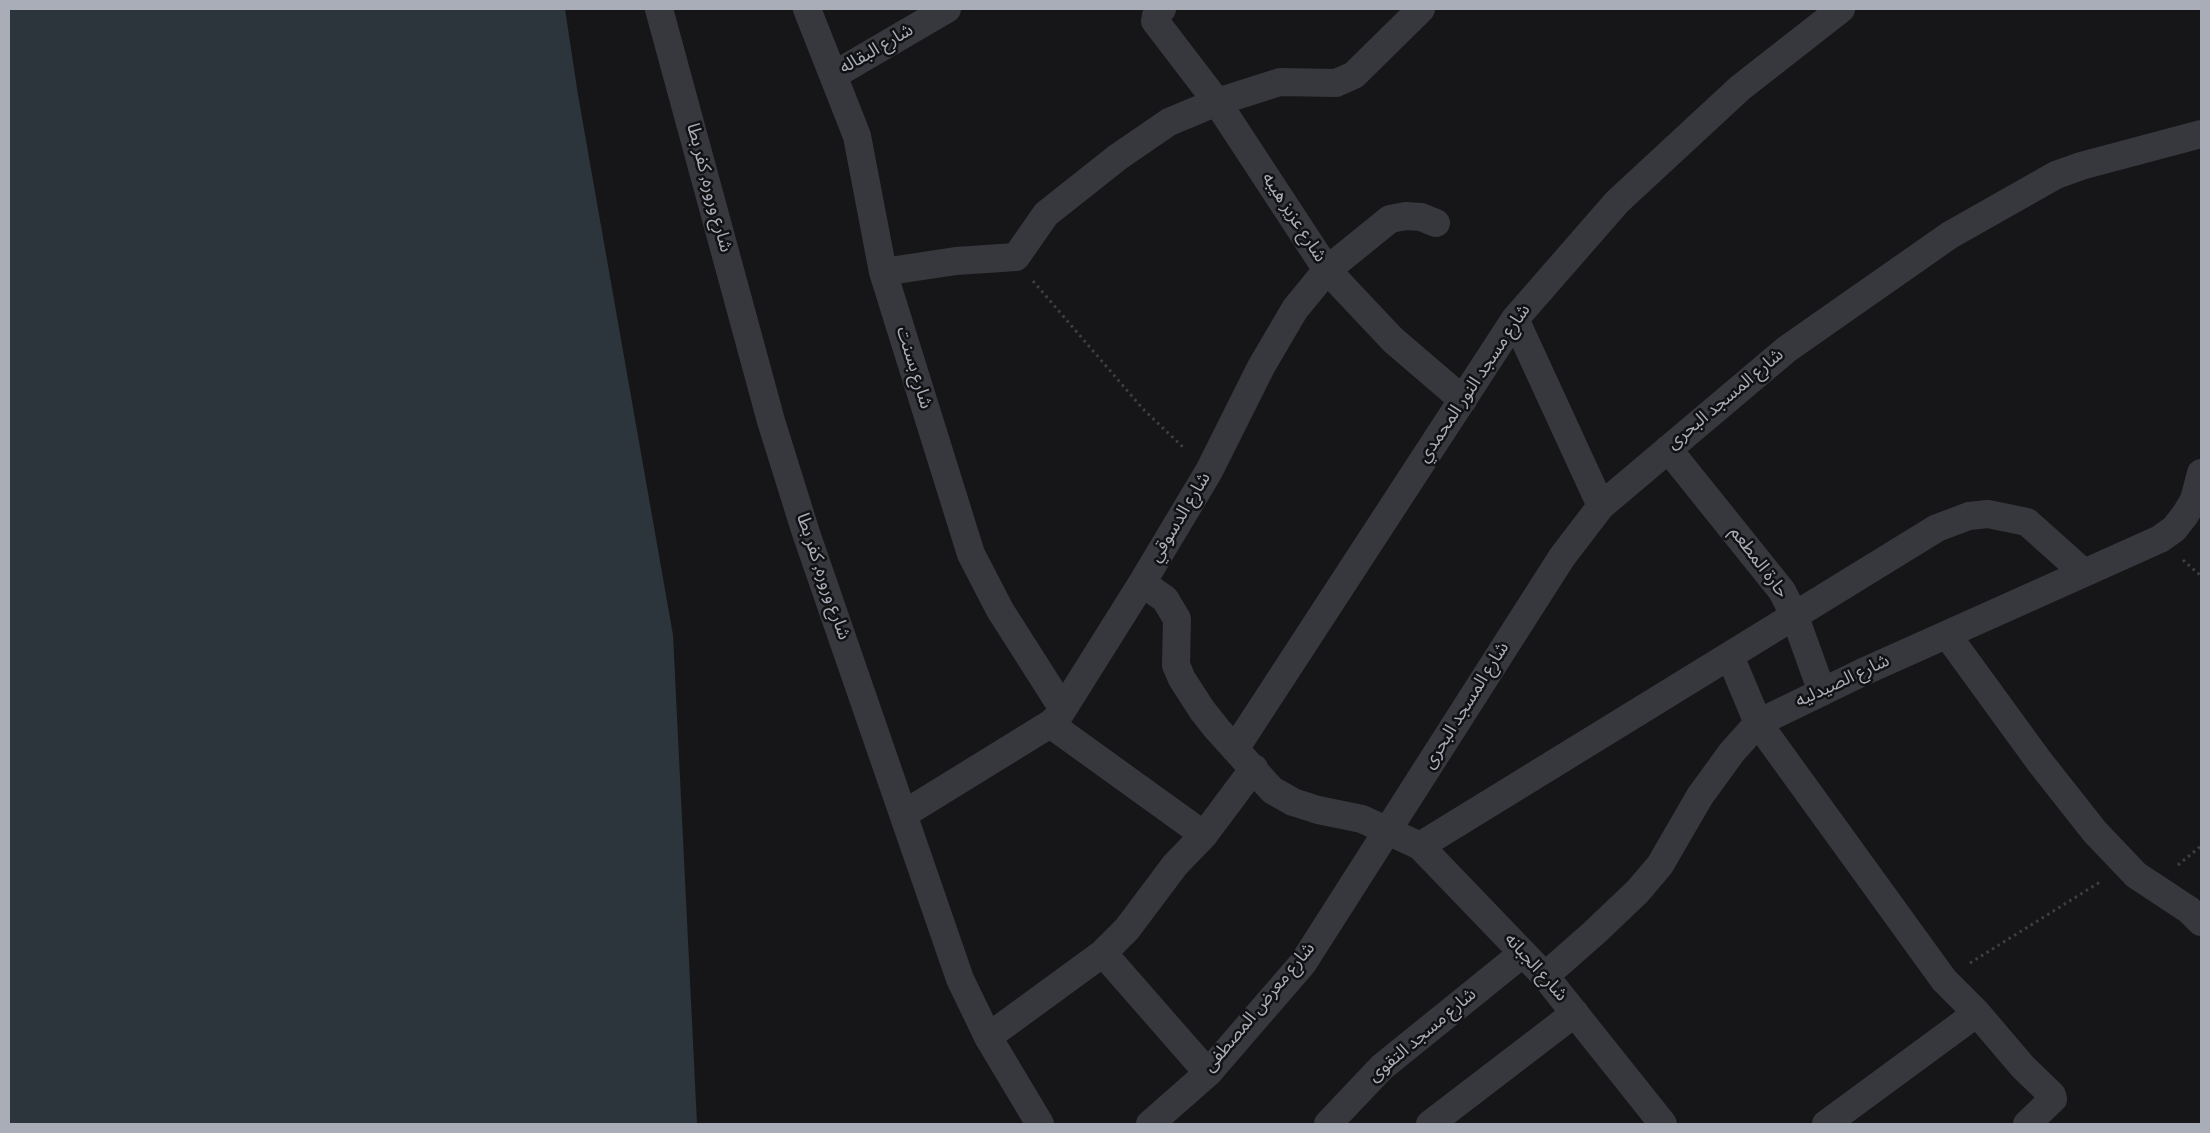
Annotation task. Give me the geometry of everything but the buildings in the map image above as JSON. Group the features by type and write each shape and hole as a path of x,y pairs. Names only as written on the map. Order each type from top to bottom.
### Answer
{"street":[{"name":"شارع وروره, كفر بطا","path":"659,9 771,421 806,533 960,979 988,1037 1040,1124"},
{"name":"شارع بسنت","path":"807,9 857,136 883,272 971,554 1056,717"},
{"name":"شارع البقاله","path":"834,75 947,9"},
{"name":"شارع مسجد النور المحمدي","path":"1234,749 1515,319 1617,202 1740,88 1841,9"},
{"name":"شارع عزيز هيبه","path":"1160,11 1155,22 1217,102 1327,270 1393,340 1463,400"},
{"path":"883,272 956,261 1016,258 1046,214 1118,157 1169,122 1217,102 1280,82 1336,83 1354,75 1412,12"},
{"name":"شارع المسجد البحرى","path":"1389,830 1562,557 1601,506 1787,349 1950,235 2056,175 2081,166 2201,134"},
{"name":"شارع الدسوقي","path":"904,814 1056,717 1142,583 1210,471 1261,367 1279,335 1295,309 1327,270 1390,219 1406,216 1421,217 1436,222"},
{"path":"1515,319 1601,506"},
{"name":"حارة المطعم","path":"1668,449 1773,578 1795,617 1822,692"},
{"name":"شارع الصيدليه","path":"1545,976 1638,891 1660,865 1700,796 1732,752 1758,722 2160,540 2174,529 2185,515 2194,500 2201,473"},
{"path":"1420,846 1937,528 1968,516 1988,514 2027,522 2084,573"},
{"name":"شارع الجبانه","path":"1142,583 1164,599 1177,619 1176,665 1182,679 1202,710 1234,749 1254,768 1272,790 1293,802 1318,810 1362,818 1420,846 1545,976 1663,1124"},
{"path":"1948,636 2039,761 2095,832 2143,880 2189,910 2201,922"},
{"path":"1730,656 1758,722 1944,980 1977,1012 2023,1067 2052,1095 2053,1099 2027,1124"},
{"path":"1056,717 1204,835"},
{"path":"988,1037 1103,953 1127,929 1175,865 1204,835 1254,768"},
{"name":"شارع معرض المصطفى","path":"1150,1124 1208,1073 1302,963 1389,830"},
{"path":"1103,953 1208,1073"},
{"name":"شارع مسجد التقوى","path":"1328,1124 1382,1067 1523,953"},
{"path":"1826,1124 1977,1012"},
{"path":"1430,1124 1575,1013"}],"path":[{"path":"1016,258 1042,293 1143,410 1210,471"},
{"path":"1944,980 2126,865"}],"shaded area":[{"path":"9,9 565,9 578,95 673,635 697,1124 9,1124"}]}
